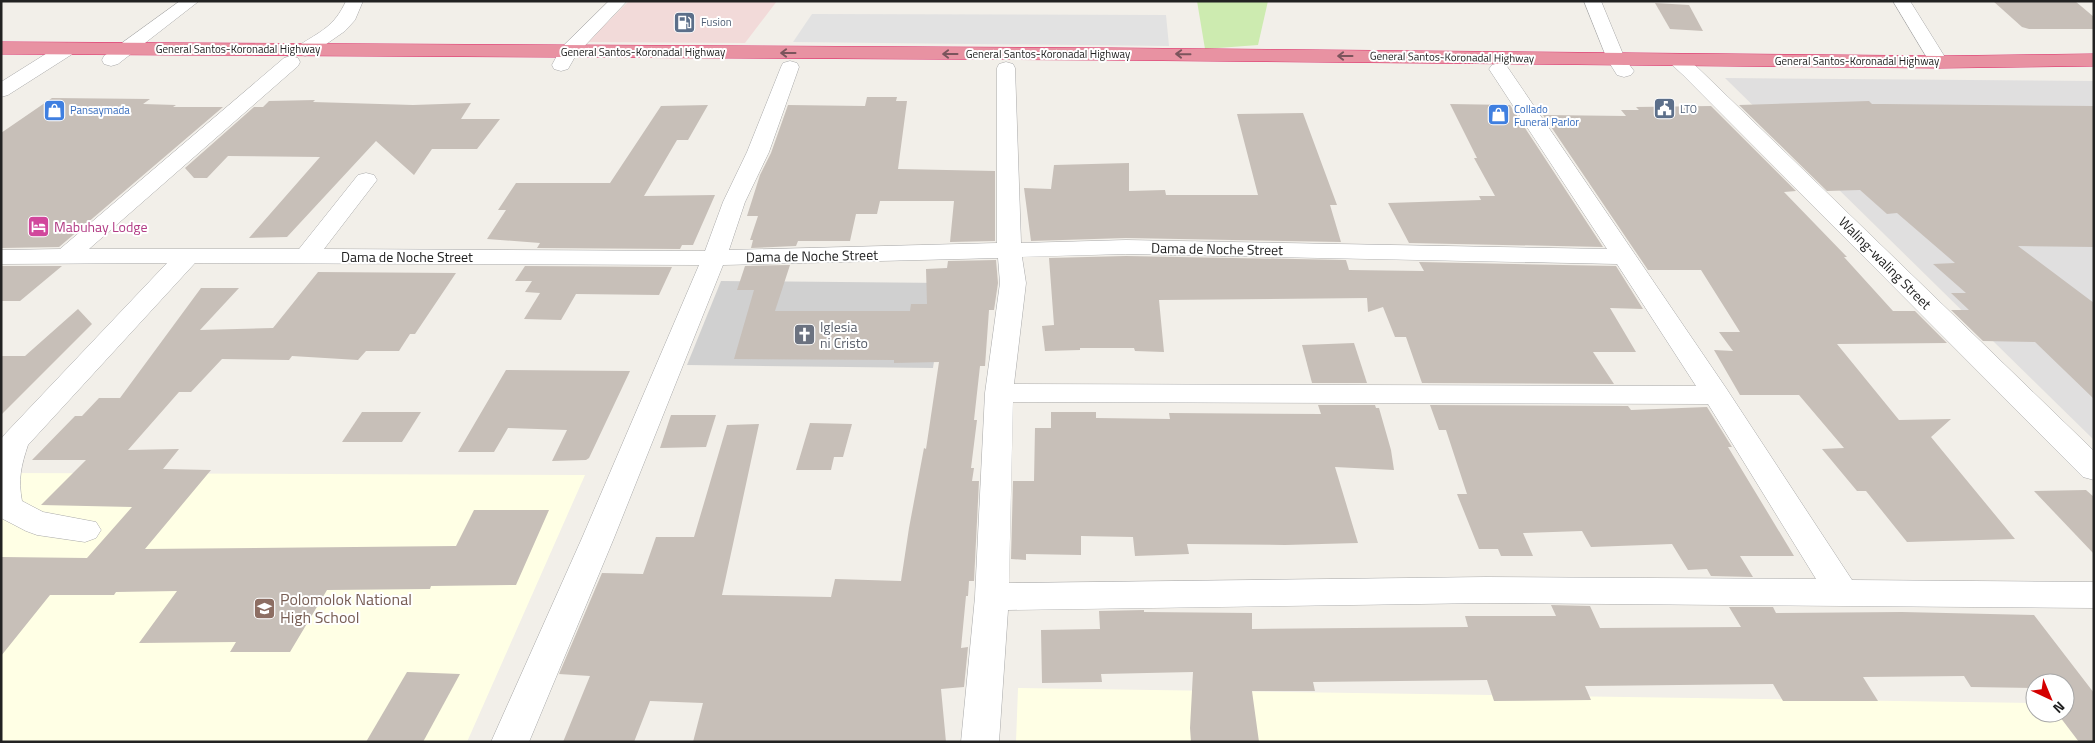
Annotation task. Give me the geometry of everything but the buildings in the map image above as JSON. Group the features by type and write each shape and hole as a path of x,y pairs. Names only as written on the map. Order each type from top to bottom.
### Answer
{"highway":[{"name":"General Santos-Koronadal Highway","path":"2,52 127,49 298,56 564,59 1121,54 1620,65 2094,60"},
{"name":"General Santos-Koronadal Highway","path":"2,52 50,60 298,56"},
{"name":"General Santos-Koronadal Highway","path":"564,59 790,67 1499,70 1620,65"},
{"name":"General Santos-Koronadal Highway","path":"1683,65 2094,72"}],"street":[{"path":"111,60 191,1"},
{"path":"65,258 298,56 339,27 346,20 355,1"},
{"path":"564,59 619,1"},
{"path":"1592,1 1620,65"},
{"path":"1901,1 1939,62"},
{"path":"1,91 67,49"},
{"name":"Waling-waling Street","path":"1683,65 2094,468"},
{"path":"510,742 598,538 714,258 734,202 758,152 790,67"},
{"path":"980,742 992,597 1000,393 1013,283 1010,251 1006,68"},
{"path":"1499,70 1716,395 1842,592"},
{"path":"306,256 366,180"},
{"name":"Dama de Noche Street","path":"1,257 714,258 1126,247 1623,258"},
{"path":"85,530 37,523 7,507 3,482 8,457 15,441 188,256"},
{"path":"1000,393 1716,395"},
{"path":"992,597 1486,590 2094,595"}],"shaded area":[{"name":"Fusion","path":"629,1 777,1 745,43 587,42"},
{"path":"812,14 1166,15 1169,46 793,42"},
{"path":"1725,78 2094,81 2094,440"},
{"path":"721,281 946,283 933,368 687,365"},
{"name":"Polomolok National High School","path":"1,473 585,475 467,742 1,742"},
{"path":"1018,688 2025,703 2025,723 2075,723 2094,742 1016,742"}],"green space":[{"path":"1197,1 1268,1 1258,45 1205,49"}],"place":[{"name":"Fusion","path":"685,22"},
{"name":"LTO","path":"1664,109"},
{"name":"Pansaymada","path":"54,110"},
{"name":"Collado Funeral Parlor","path":"1498,115"},
{"name":"Mabuhay Lodge","path":"38,227"},
{"name":"Iglesia ni Cristo","path":"804,335"},
{"name":"Polomolok National High School","path":"264,608"}]}
